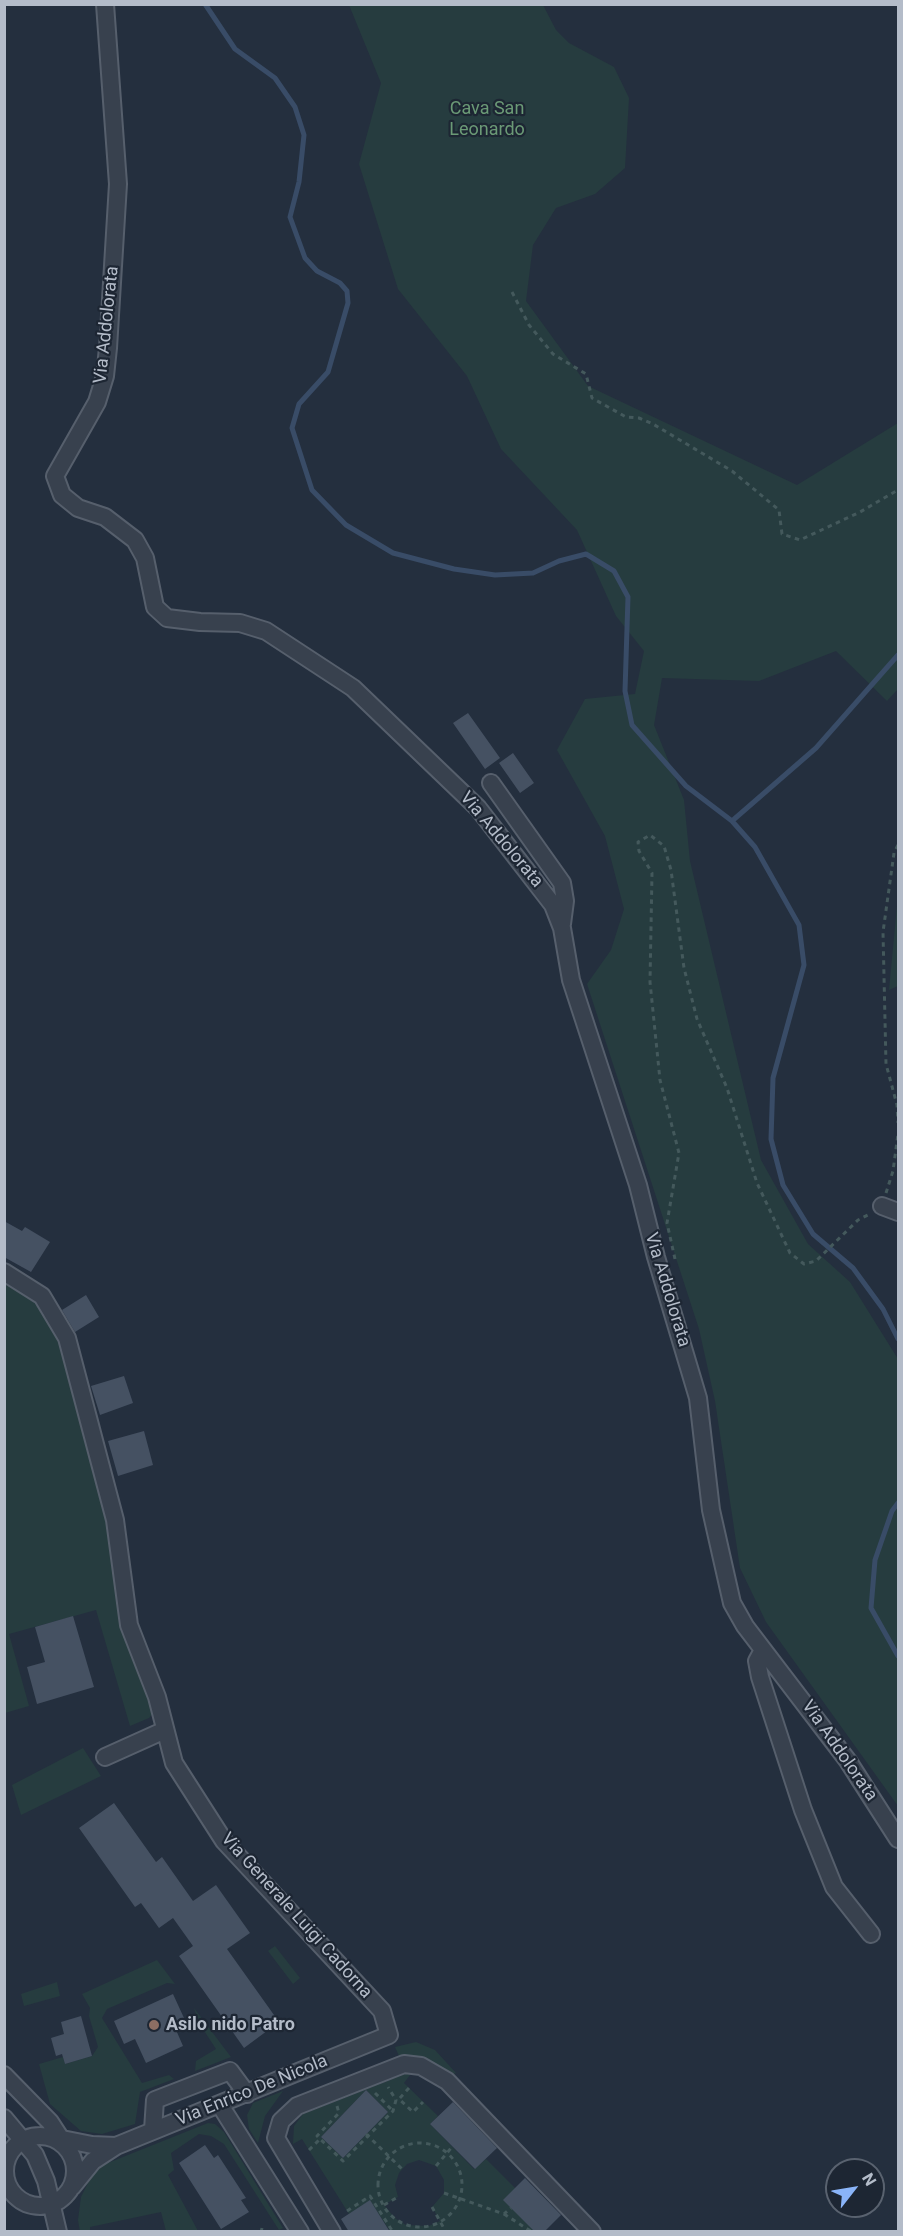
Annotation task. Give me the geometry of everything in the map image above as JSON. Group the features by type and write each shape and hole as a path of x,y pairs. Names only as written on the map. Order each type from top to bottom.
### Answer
{"street":[{"name":"Via Addolorata","path":"105,4 118,184 108,348 105,376 98,402 55,476 62,495 78,508 105,516 135,540 145,558 155,607 167,618 240,623 266,631 353,688 478,808 553,904 561,928 571,980 638,1185 656,1257 698,1398 711,1510 732,1603 763,1650 848,1761 898,1839"},
{"path":"491,783 562,883 565,901 561,928"},
{"path":"882,1206 898,1212"},
{"name":"Via Generale Luigi Cadorna","path":"4,1272 42,1296 68,1338 115,1520 129,1625 158,1697 174,1763 224,1841 382,2011 389,2035"},
{"path":"763,1650 757,1661 760,1677 803,1810 834,1887 871,1934"},
{"path":"105,1757 165,1730"},
{"name":"Via Enrico De Nicola","path":"52,2205 64,2198 93,2161 116,2146 389,2035"},
{"path":"332,2232 276,2138 281,2121 297,2106 404,2064 421,2066 447,2081 592,2232"},
{"path":"153,2130 155,2100 230,2071 247,2094"},
{"path":"4,2075 50,2122 75,2165 72,2187"},
{"path":"220,2105 300,2232"},
{"path":"4,2118 24,2139 35,2155 46,2181 58,2232"},
{"path":"52,2205 34,2206 8,2189 6,2160 14,2147 24,2139 44,2136 60,2141 116,2146"},
{"path":"280,2200 304,2186"}],"path":[{"path":"513,292 529,325 553,354 586,374 592,398 626,417 639,418 653,424 732,471 779,510 782,534 800,540 860,512 898,490"},
{"path":"676,1263 667,1223 679,1154 660,1080 651,993 652,873 639,851 638,842 650,835 664,846 671,870 684,968 697,1019 727,1088 757,1183 790,1253 804,1264 816,1262 858,1220 882,1206 893,1171 898,1134"},
{"path":"898,844 894,853 883,932 886,1064 897,1105 898,1123"},
{"path":"335,2101 339,2113 317,2136 343,2161 393,2111 395,2096 389,2088 382,2085"},
{"path":"375,2087 371,2089 393,2111"},
{"path":"408,2088 399,2099 406,2106 413,2112 423,2102"},
{"path":"367,2135 402,2169"},
{"path":"309,2150 320,2139"},
{"path":"418,2143 429,2144 447,2153 456,2164 461,2176 460,2199 449,2216 429,2226 406,2225 396,2219 383,2205 378,2185 380,2174 389,2157 406,2145 418,2143"},
{"path":"436,2166 452,2146"},
{"path":"444,2193 504,2214 532,2232"},
{"path":"346,2211 370,2196 393,2232"},
{"path":"377,2208 398,2197"},
{"path":"432,2207 446,2232"},
{"path":"504,2214 511,2208"}],"green space":[{"name":"Cava San Leonardo","path":"349,5 543,5 556,30 569,43 614,67 629,98 625,168 595,194 556,208 533,245 526,301 588,386 797,485 898,423 898,689 887,701 836,651 759,681 662,678 654,725 684,800 690,861 761,1160 808,1244 850,1282 898,1359 898,1806 766,1622 740,1568 715,1401 699,1329 587,984 611,950 624,909 605,836 557,750 585,699 635,694 644,651 616,616 577,530 501,449 467,376 398,289 359,164 381,83"},
{"path":"898,895 898,986 889,990"},
{"path":"5,1279 43,1310 62,1340 154,1712 149,1718 130,1726 96,1610 9,1634 29,1706 5,1713"},
{"path":"83,1748 101,1776 21,1815 12,1785"},
{"path":"275,1946 300,1978 293,1984 268,1951"},
{"path":"157,1960 175,1984 167,1983 107,2009 102,2018 142,2083 169,2075 174,2079 140,2092 135,2124 102,2134 81,2131 50,2104 39,2064 63,2057 65,2064 92,2056 98,2047 89,2016 90,2008 82,1994"},
{"path":"57,1982 60,1996 24,2006 21,1994"},
{"path":"194,2008 231,2057 195,2071 196,2061 216,2049 199,2023"},
{"path":"416,2042 435,2050 456,2073 451,2075 417,2056 400,2058 395,2047"},
{"path":"413,2071 404,2083 438,2116 430,2124 474,2169 486,2159 515,2188 535,2231 390,2231 370,2201 349,2214 302,2139 293,2144 294,2126 303,2114","holes":["366,2090 388,2112 343,2158 321,2137","419,2160 436,2166 444,2180 444,2193 432,2207 440,2221 429,2226 406,2225 396,2219 384,2205 398,2197 395,2185 399,2173 407,2164"]},
{"path":"283,2091 265,2116 258,2143 249,2129 247,2115 253,2103"},
{"path":"208,2123 215,2124 224,2132 283,2228 279,2230 224,2144 211,2136 199,2134 171,2153 174,2170 168,2175 198,2231 166,2231 161,2212 90,2227 90,2231 80,2232 78,2220 81,2197 92,2175 103,2165"}],"building":[{"path":"468,713 500,758 485,769 453,723"},
{"path":"513,753 534,783 520,793 499,763"},
{"path":"4,1221 22,1231 25,1227 50,1242 31,1272 4,1257"},
{"path":"86,1295 99,1317 75,1332 62,1310"},
{"path":"124,1376 133,1403 100,1415 91,1386"},
{"path":"144,1431 153,1465 118,1476 108,1441"},
{"path":"73,1616 94,1687 37,1704 27,1667 45,1662 35,1627"},
{"path":"114,1803 156,1862 162,1857 193,1901 216,1885 250,1933 227,1949 279,2022 244,2048 179,1956 193,1946 173,1918 159,1928 141,1903 135,1907 79,1828"},
{"path":"173,1994 184,2018 173,2023 183,2046 146,2063 135,2039 124,2044 114,2021"},
{"path":"81,2016 92,2056 65,2064 62,2054 56,2056 51,2038 64,2034 61,2022"},
{"path":"366,2090 388,2112 343,2158 321,2137"},
{"path":"453,2102 497,2148 475,2169 430,2124"},
{"path":"205,2145 214,2158 218,2155 246,2198 241,2200 249,2212 221,2229 179,2163"},
{"path":"525,2178 561,2215 544,2232 535,2232 503,2200"},
{"path":"370,2200 390,2232 349,2232 341,2219"}],"waterway":[{"name":"Cava San Leonardo","path":"205,4 235,49 275,78 295,107 304,135 299,182 290,217 305,258 317,271 340,283 347,291 348,303 328,372 299,404 292,428 312,490 346,525 393,553 454,569 495,575 533,573 559,561 586,554 614,571 628,597 625,691 632,725 686,786 732,821 755,847 799,925 804,965 773,1078 771,1139 783,1185 813,1234 853,1268 883,1309 898,1339"},
{"path":"732,821 816,748 898,655"},
{"name":"Cava San Leonardo","path":"898,1503 892,1511 875,1560 871,1608 898,1656"}],"place":[{"name":"Asilo nido Patro","path":"154,2025"}]}
